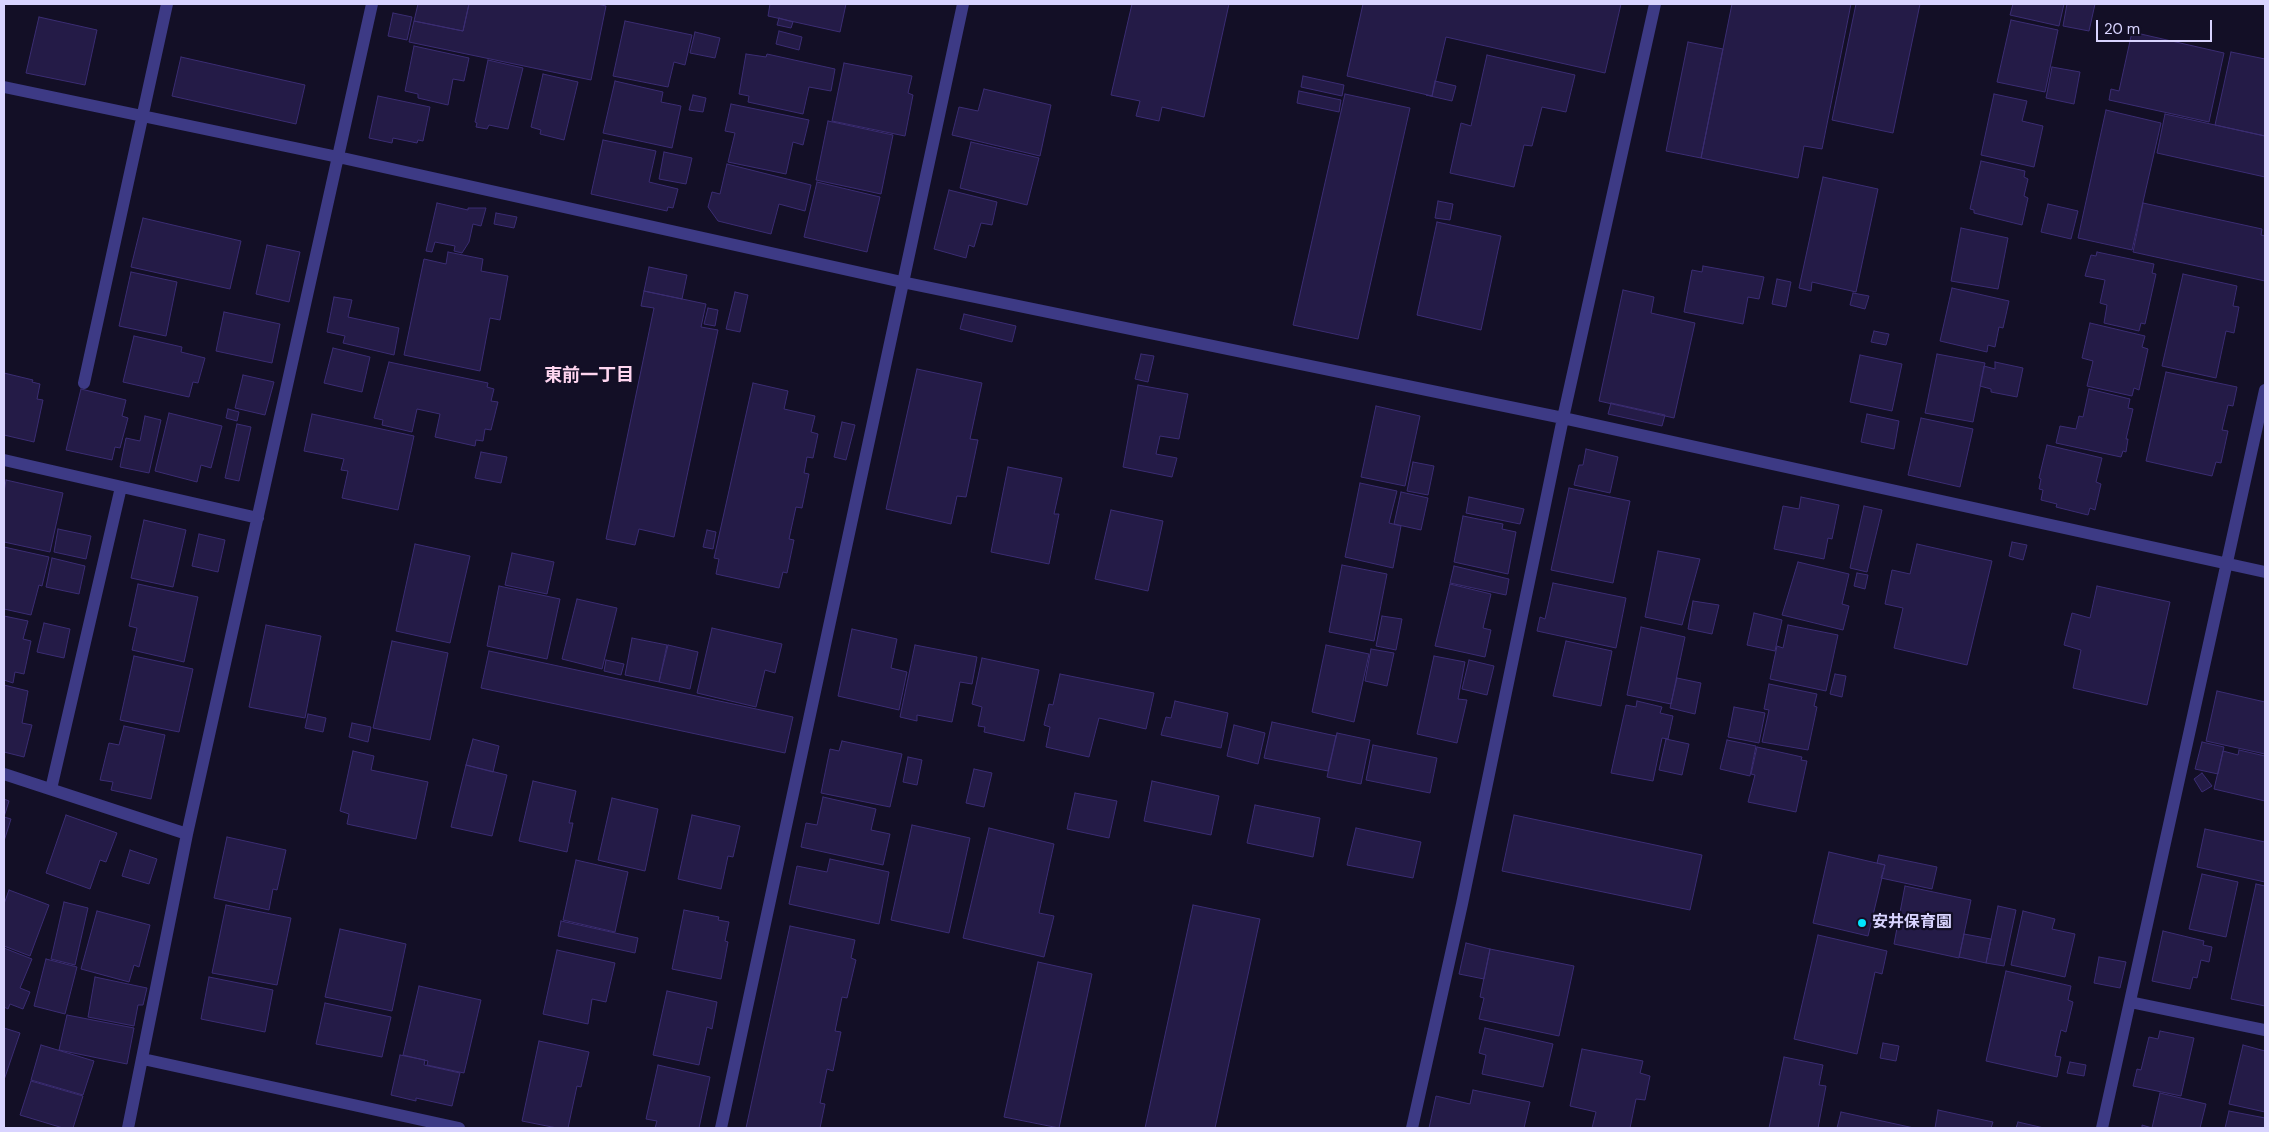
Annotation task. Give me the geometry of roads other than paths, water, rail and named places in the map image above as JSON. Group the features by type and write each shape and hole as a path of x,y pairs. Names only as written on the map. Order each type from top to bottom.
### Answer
{"street":[{"path":"84,383 167,4"},
{"path":"128,1128 187,834 372,4"},
{"path":"722,1128 963,4"},
{"path":"1412,1128 1462,904 1563,418 1655,4"},
{"path":"4,87 338,157 902,282 1563,418 2265,572"},
{"path":"2102,1128 2265,390"},
{"path":"4,460 258,518"},
{"path":"51,789 121,486"},
{"path":"4,774 187,834"},
{"path":"2130,1002 2265,1030"},
{"path":"143,1059 459,1128"}],"place":[{"name":"安井保育園","path":"1862,923"}],"district":[{"name":"東前一丁目","path":"589,376"}]}
